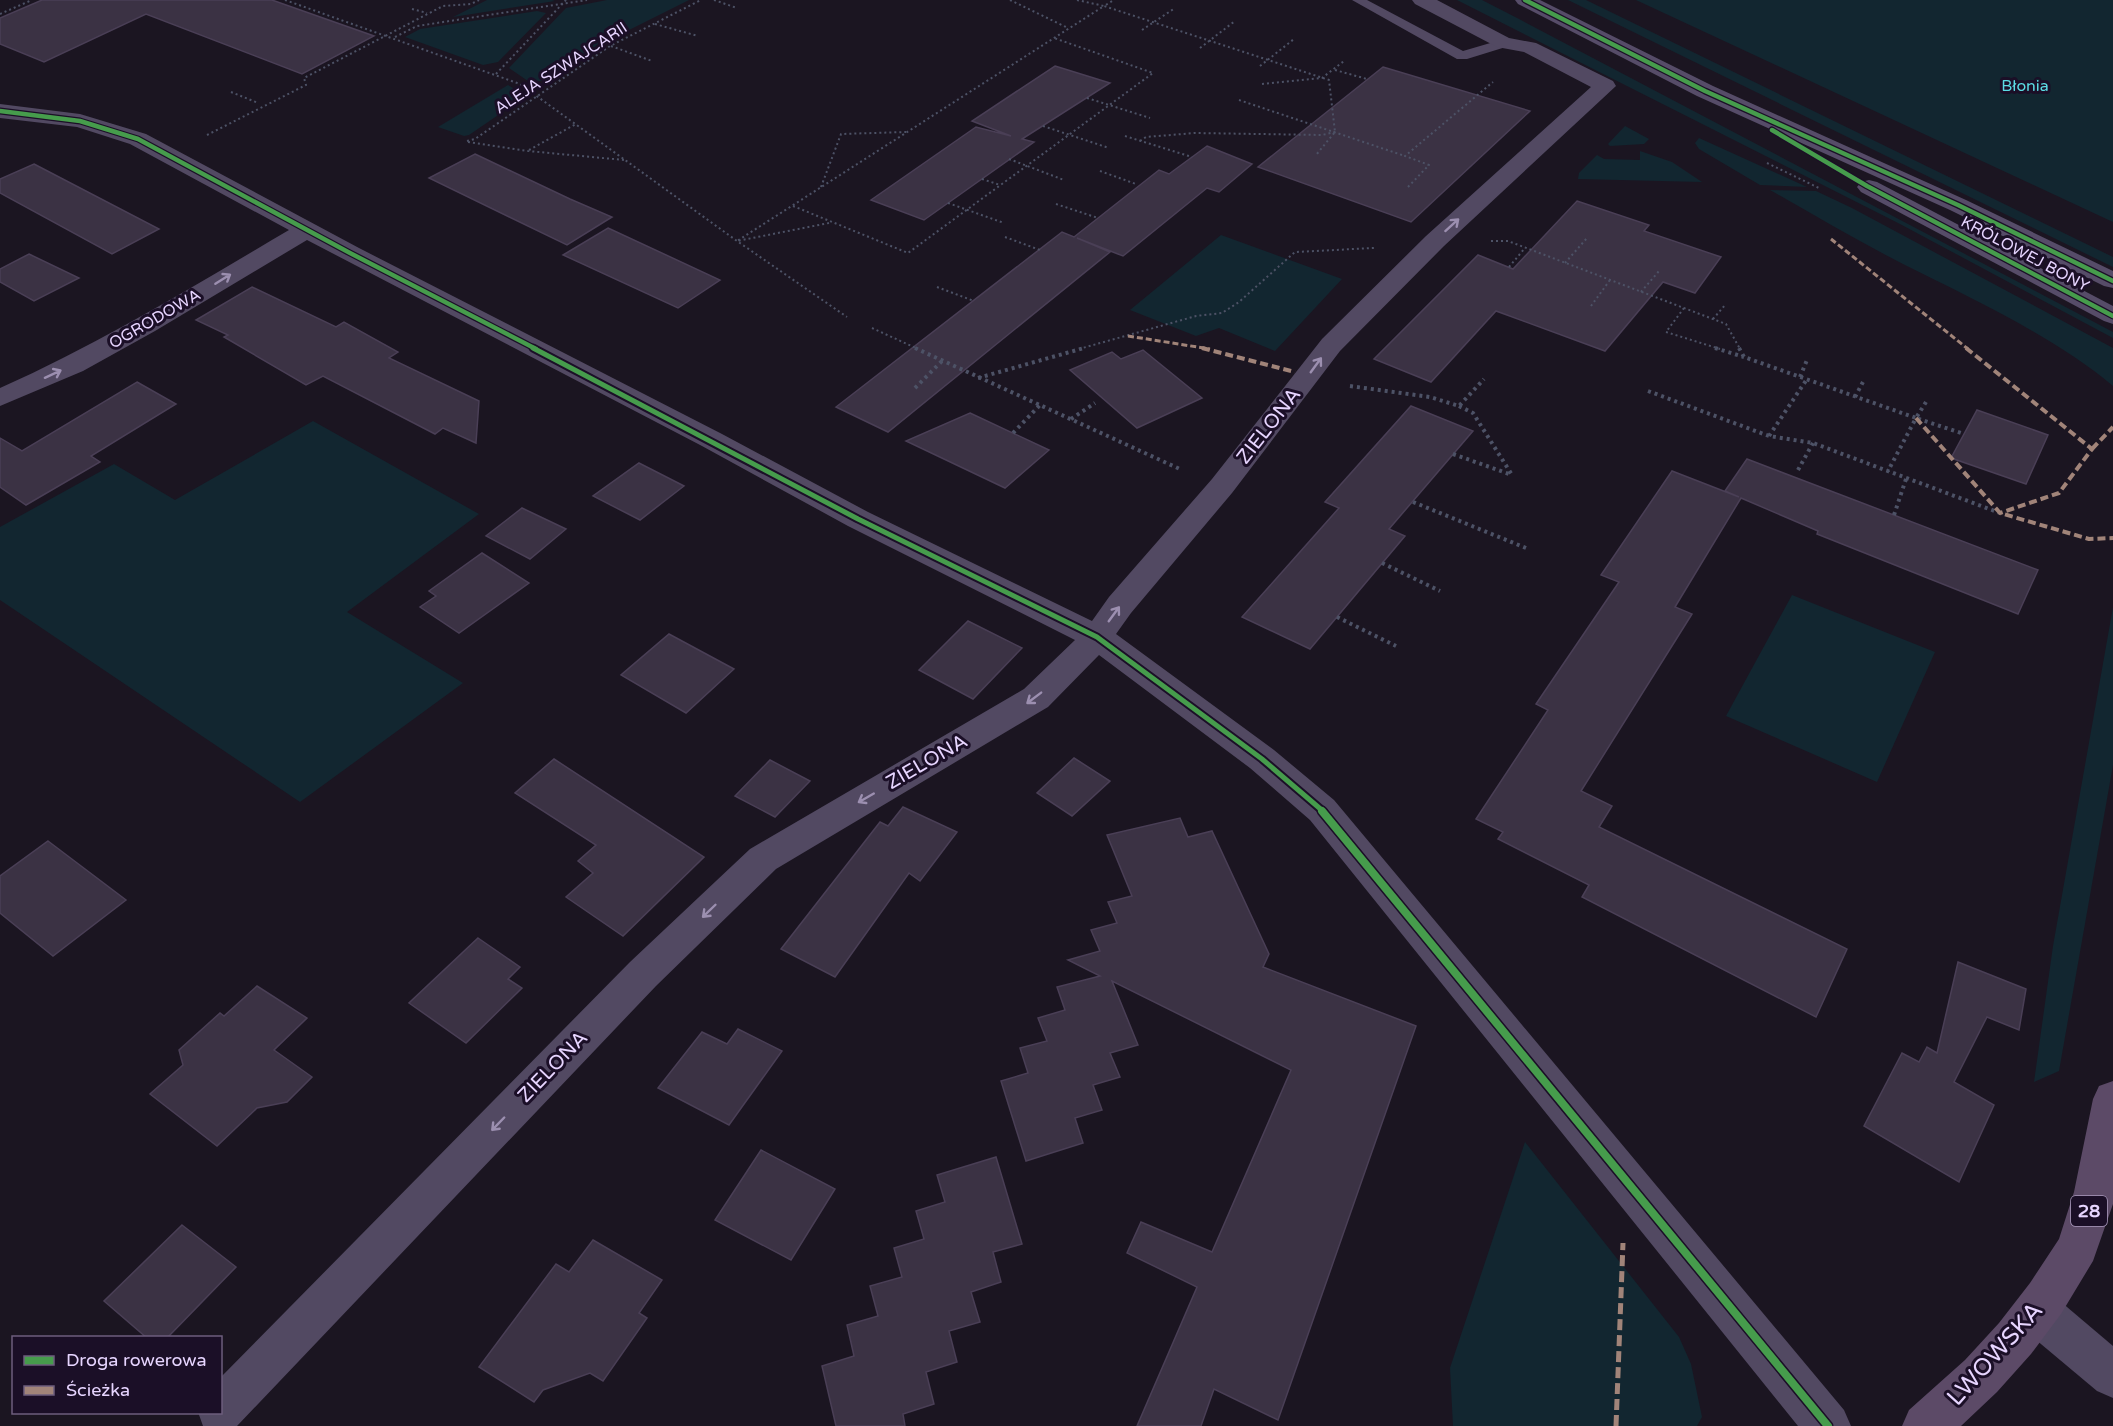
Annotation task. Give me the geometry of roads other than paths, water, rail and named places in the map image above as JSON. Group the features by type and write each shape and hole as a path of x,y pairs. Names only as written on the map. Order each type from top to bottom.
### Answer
{"main road":[{"name":"KRÓLOWEJ BONY","path":"1525,0 1705,91 1958,205 2113,282"},
{"name":"KRÓLOWEJ BONY","path":"1705,91 1867,186 2113,316"},
{"name":"LWOWSKA","path":"1925,1426 1989,1368 2038,1312 2077,1248 2107,1181 2113,1099"}],"street":[{"path":"1422,0 1504,42"},
{"name":"ZIELONA","path":"222,1410 643,974 763,859 1036,698 1086,647 1222,486 1331,345 1435,241 1605,86 1529,47 1504,42"},
{"path":"0,111 80,122 138,139 306,230 712,440 858,519 1086,647 1262,759 1322,810 1828,1426"},
{"name":"OGRODOWA","path":"0,398 75,364 146,326 306,230"},
{"path":"2038,1312 2113,1375"},
{"name":"ZIELONA","path":"206,1426 218,1414"}],"lane":[{"path":"1358,0 1462,56 1504,42"}],"park label":[{"name":"Błonia","path":"2025,86"}]}
